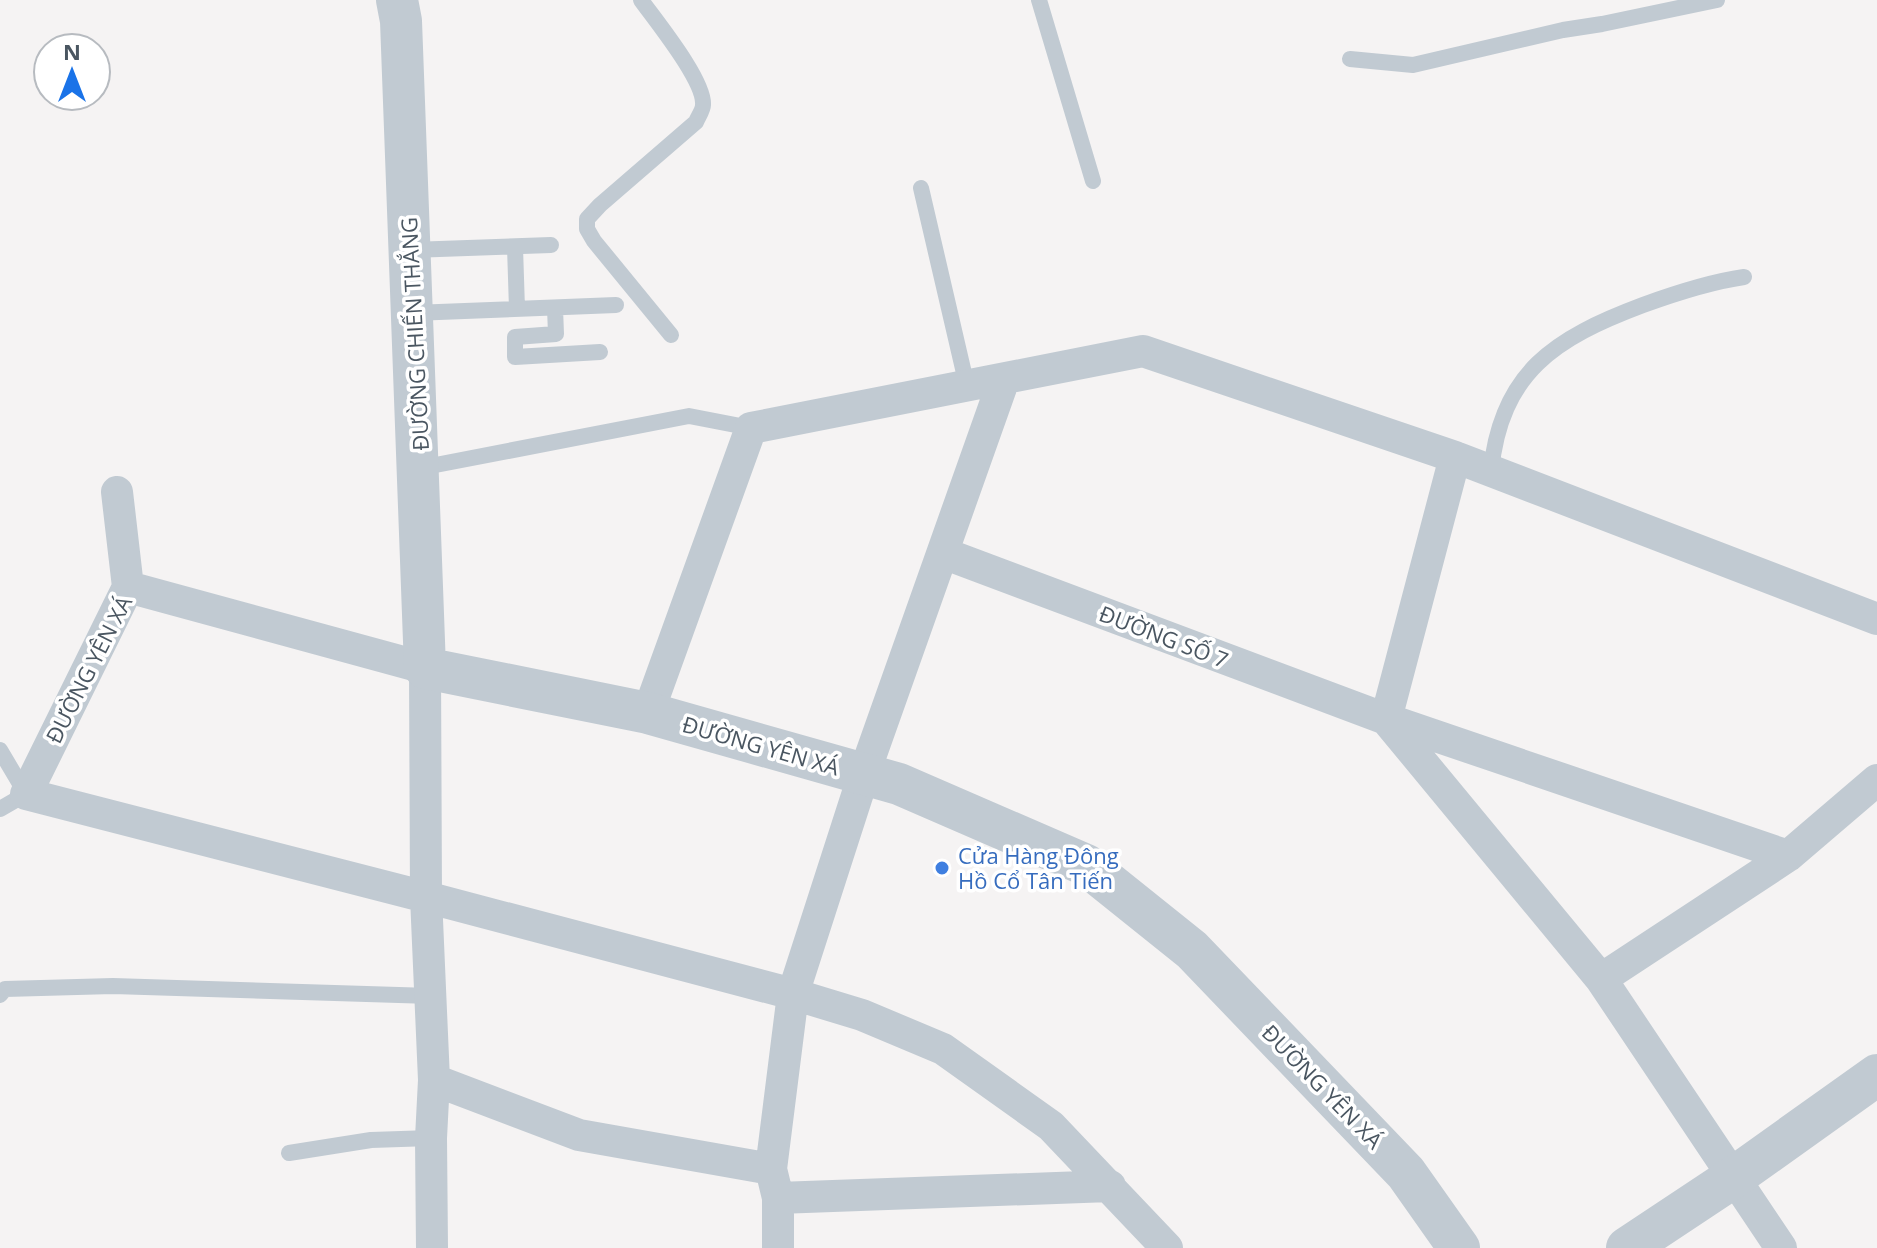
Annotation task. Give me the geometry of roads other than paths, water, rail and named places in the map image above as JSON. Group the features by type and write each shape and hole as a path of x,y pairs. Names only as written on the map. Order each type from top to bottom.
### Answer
{"street":[{"name":"ĐƯỜNG CHIẾN THẮNG","path":"397,0 401,21 411,313 420,468 425,668"},
{"path":"648,713 751,428 1143,351 1455,457 1877,619"},
{"path":"778,1248 775,1183 793,994 864,774 1004,379"},
{"path":"1455,457 1386,719 1601,979 1781,1248"},
{"path":"117,492 128,587"},
{"name":"ĐƯỜNG SỐ 7","path":"943,553 1386,719 1788,856"},
{"name":"ĐƯỜNG YÊN XÁ","path":"13,801 128,587 425,668 648,713 899,784 1086,865 1192,950 1406,1173 1459,1248"},
{"path":"425,668 426,897 434,1080 432,1248"},
{"path":"1601,979 1788,856 1877,780"},
{"path":"13,801 426,897 862,1015 943,1049 1051,1126 1167,1248"},
{"path":"1627,1248 1734,1177 1877,1075"},
{"path":"434,1080 579,1135 775,1183 1110,1186"}],"lane":[{"path":"641,0 693,73 704,106 696,122 600,205 587,219 587,229 671,335"},
{"path":"1039,0 1093,181"},
{"path":"1350,59 1413,65 1563,30 1717,0"},
{"path":"921,188 967,386"},
{"path":"410,250 551,245"},
{"path":"515,247 517,309"},
{"path":"1491,471 1495,438 1519,384 1537,362 1592,325 1683,291 1744,277"},
{"path":"411,313 616,305"},
{"path":"555,308 556,334 515,337 515,357 600,352"},
{"path":"420,468 689,416 751,428"},
{"path":"0,750 13,801"},
{"path":"0,995 5,989 113,986 431,996"},
{"path":"289,1153 371,1140 431,1138"}],"place":[{"name":"Cửa Hàng Đông Hồ Cổ Tân Tiến","path":"942,868"}]}
